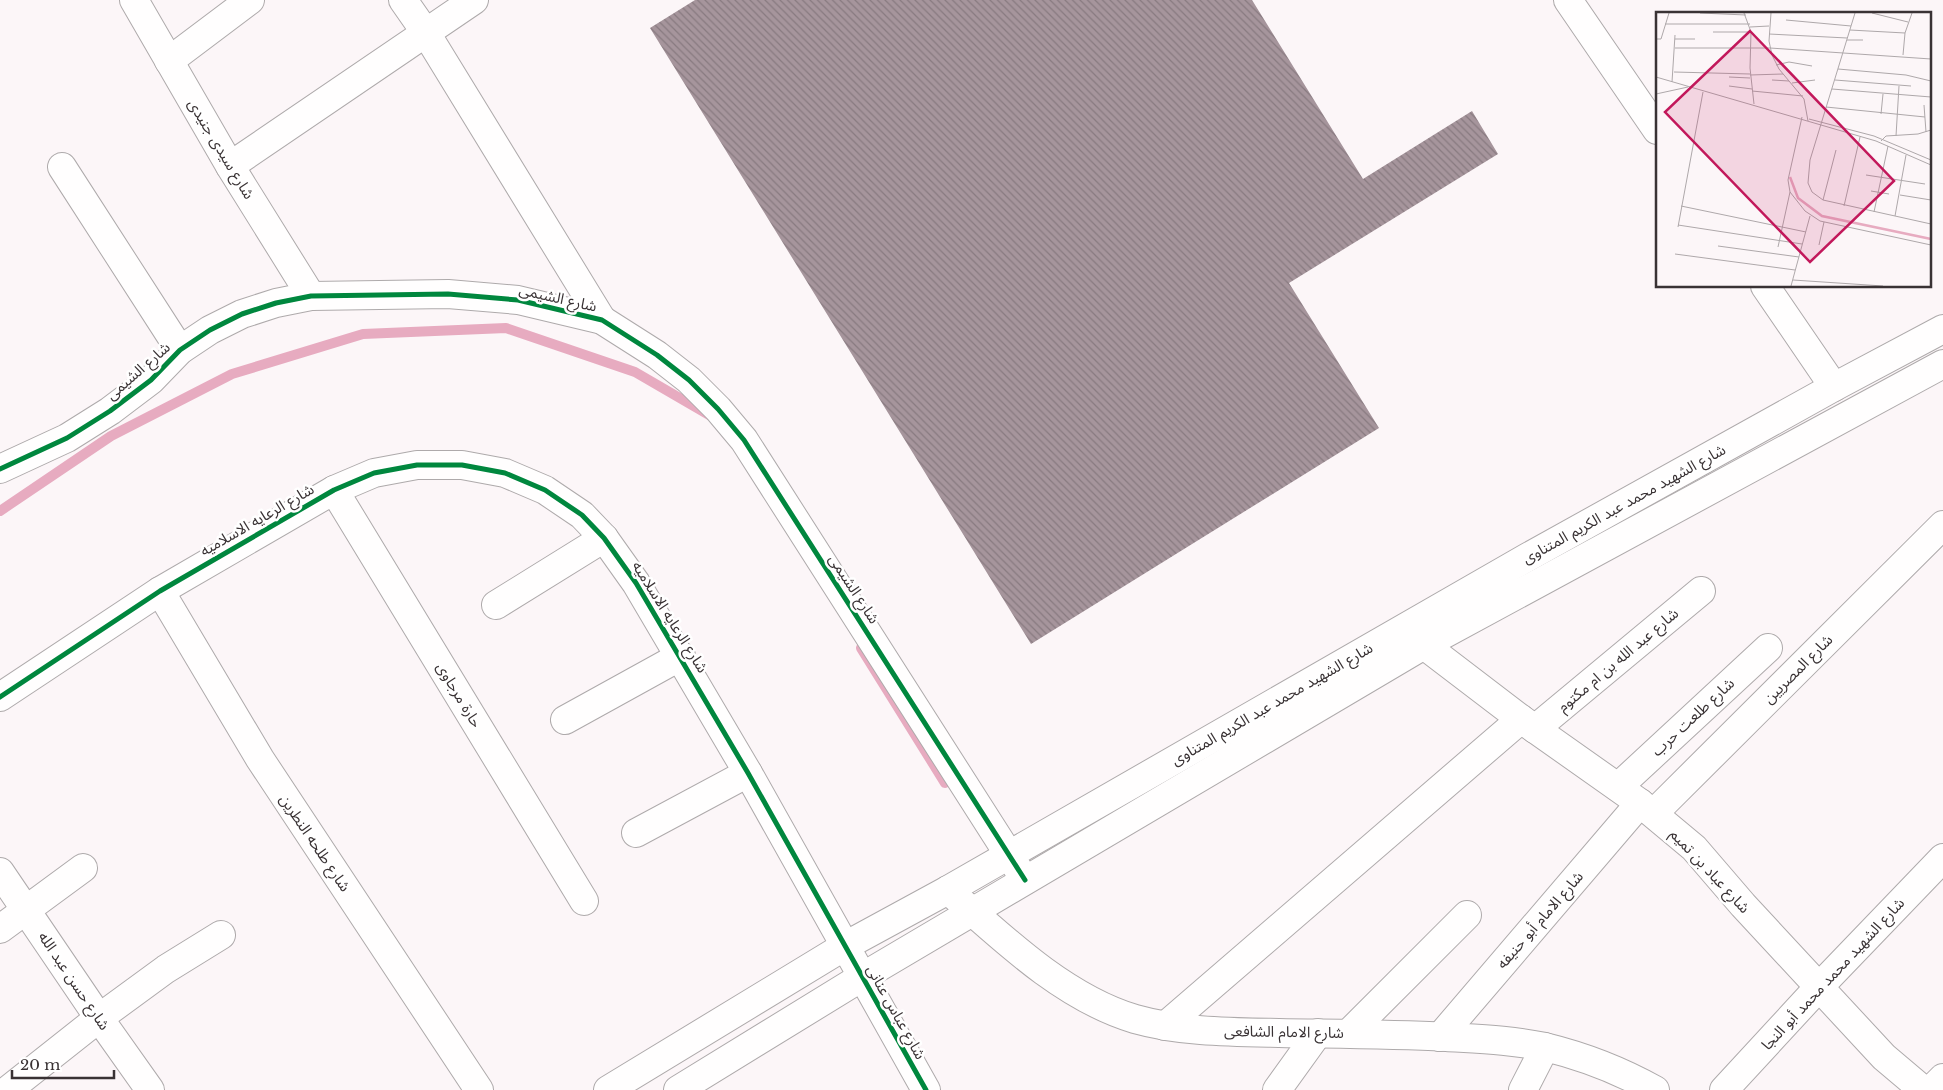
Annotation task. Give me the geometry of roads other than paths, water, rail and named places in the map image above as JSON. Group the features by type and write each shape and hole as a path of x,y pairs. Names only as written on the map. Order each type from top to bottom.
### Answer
{"street":[{"name":"شارع سيدى جنيدى","path":"134,0 230,166 311,296"},
{"path":"169,60 250,0"},
{"path":"404,0 426,32 602,320"},
{"path":"230,166 474,0"},
{"path":"1568,0 1656,129"},
{"path":"62,167 180,350"},
{"path":"1766,288 1834,386"},
{"name":"شارع الشيمى","path":"0,469 66,438 110,411 151,380 180,350 210,330 242,314 276,303 311,296 448,294 518,300 602,320 657,355 689,380 718,408 744,440 1025,880"},
{"name":"شارع الشهيد محمد عبد الكريم المتناوى","path":"608,1090 845,946 948,890 1528,558 1834,386 1943,329"},
{"name":"شارع الشهيد محمد عبد الكريم المتناوى","path":"678,1090 862,977 1424,645 1943,364"},
{"name":"شارع الرعايه الاسلاميه","path":"0,698 160,591 334,490 374,473 409,466 462,465 505,473 545,490 582,515 604,538 636,583 681,656 845,946"},
{"name":"حارة مرجاوى","path":"334,490 584,901"},
{"name":"شارع المصريين","path":"1647,808 1943,525"},
{"path":"496,605 604,538"},
{"path":"1528,558 1542,581"},
{"name":"شارع طلحه النطرين","path":"160,591 260,759 479,1090"},
{"name":"شارع عبد الله بن ام مكتوم","path":"1165,1026 1528,724 1702,591"},
{"name":"شارع عباد بن تميم","path":"1424,645 1528,724 1647,808 1694,848 1884,1057 1923,1090"},
{"name":"شارع طلعت حرب","path":"1618,787 1768,648"},
{"path":"565,720 681,656"},
{"path":"636,834 748,773"},
{"name":"شارع الامام أبو حنيفه","path":"1440,1037 1647,808"},
{"name":"شارع الشهيد محمد محمد أبو النجا","path":"1724,1090 1819,987 1943,858"},
{"path":"0,929 83,868"},
{"name":"شارع حسن عبد الله","path":"0,872 150,1090"},
{"name":"شارع الامام الشافعى","path":"948,890 1040,968 1084,997 1133,1018 1165,1026 1215,1031 1349,1033 1500,1040 1545,1047 1591,1062 1641,1082 1655,1090"},
{"path":"1349,1033 1467,915"},
{"path":"8,1090 99,1018 166,969 221,934"},
{"name":"شارع عباس عنانى","path":"845,946 926,1090"},
{"path":"1277,1090 1318,1034"},
{"path":"1523,1090 1545,1047"},
{"path":"1932,1090 1943,1078"}],"waterway":[{"path":"0,511 111,436 232,374 363,334 506,328 635,372 709,415"},
{"path":"861,648 945,783"}]}
